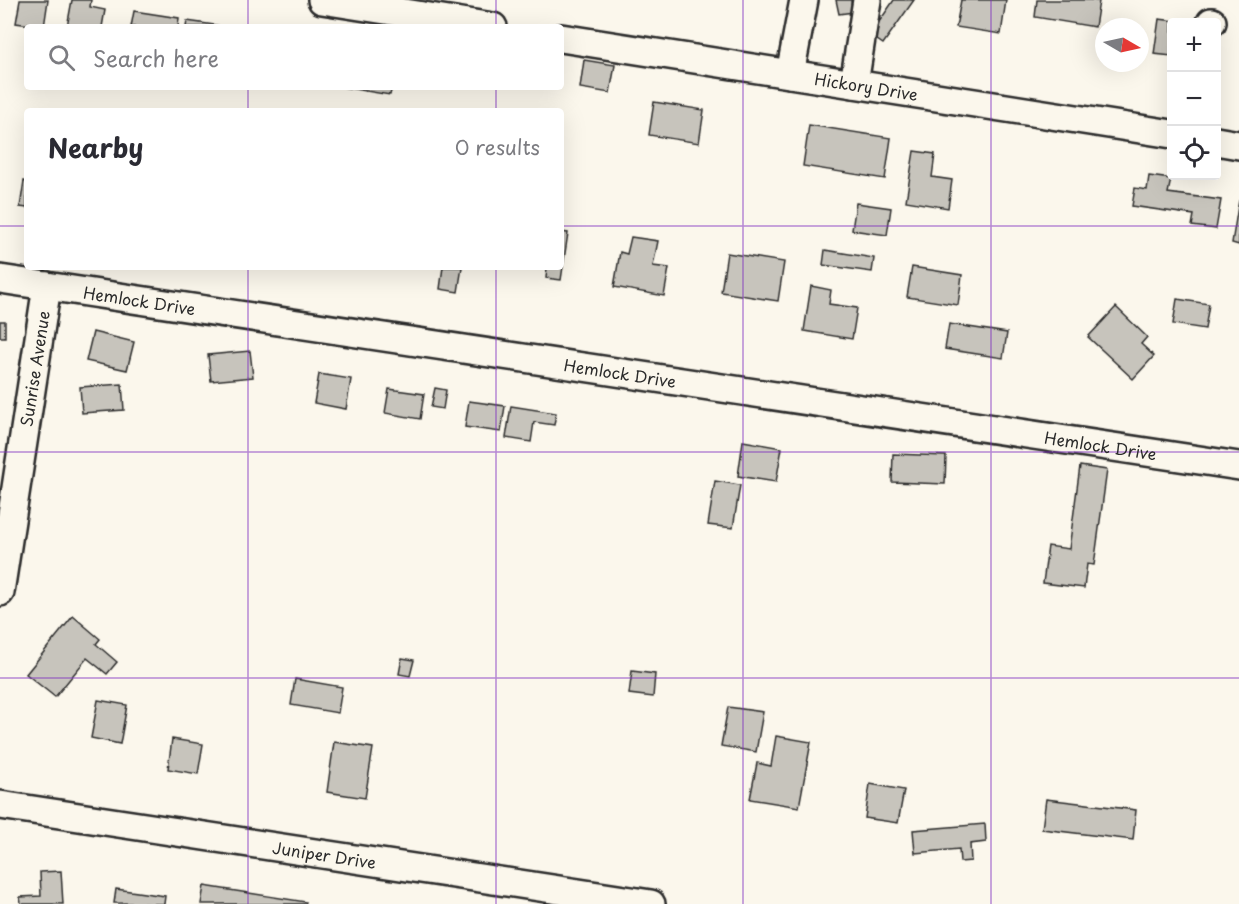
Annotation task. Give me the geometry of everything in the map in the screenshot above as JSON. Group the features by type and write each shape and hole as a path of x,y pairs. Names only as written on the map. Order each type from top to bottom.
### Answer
{"street":[{"path":"322,0 474,24"},
{"path":"790,74 804,0"},
{"path":"854,84 867,0"},
{"name":"Hickory Drive","path":"564,38 1167,133"},
{"path":"1221,142 1239,145"},
{"name":"Hemlock Drive","path":"0,279 1239,465"},
{"name":"Sunrise Avenue","path":"0,592 47,286"},
{"name":"Juniper Drive","path":"0,805 651,904"}],"building":[{"path":"20,0 48,0 44,24 16,23"},
{"path":"72,0 91,0 90,7 105,10 103,24 68,24"},
{"path":"836,0 851,0 853,12 839,14"},
{"path":"894,0 914,0 883,44 870,35"},
{"path":"961,0 1006,0 1001,34 956,27"},
{"path":"1037,0 1099,1 1095,27 1035,17"},
{"path":"134,11 179,18 178,24 132,24"},
{"path":"1159,19 1167,20 1167,55 1154,54"},
{"path":"187,21 208,24 186,24"},
{"path":"584,60 615,65 610,93 580,88"},
{"path":"360,90 391,90 390,95"},
{"path":"654,102 704,110 699,143 649,135"},
{"path":"809,125 891,138 885,179 803,166"},
{"path":"914,151 935,154 932,177 952,180 948,208 906,201"},
{"path":"1149,176 1171,180 1168,193 1221,200 1216,229 1192,226 1194,215 1132,206 1135,188 1147,190"},
{"path":"24,181 24,208 20,207"},
{"path":"1239,200 1239,245 1232,243"},
{"path":"856,203 891,208 887,235 852,230"},
{"path":"564,232 568,233 564,260"},
{"path":"631,237 658,241 653,266 669,268 664,296 614,287 620,252 627,254"},
{"path":"825,250 874,258 872,272 823,265"},
{"path":"727,253 784,262 778,301 721,292"},
{"path":"912,267 962,275 958,305 907,297"},
{"path":"443,270 462,270 458,292 440,289"},
{"path":"547,270 562,270 561,280 546,278"},
{"path":"811,286 831,290 829,304 857,308 852,339 804,331"},
{"path":"1177,299 1209,304 1205,329 1173,324"},
{"path":"1116,307 1147,337 1141,344 1154,356 1133,379 1088,337"},
{"path":"0,321 5,321 5,337 0,337"},
{"path":"949,324 1007,333 1003,358 945,349"},
{"path":"93,332 134,342 127,370 86,361"},
{"path":"250,351 253,377 211,381 208,355"},
{"path":"319,374 351,379 346,409 314,403"},
{"path":"122,384 124,410 82,413 80,387"},
{"path":"435,388 446,390 443,409 431,407"},
{"path":"389,389 424,394 420,419 385,413"},
{"path":"469,401 505,406 501,432 465,427"},
{"path":"511,406 556,413 554,425 534,422 531,442 506,438"},
{"path":"743,441 782,448 776,482 738,476"},
{"path":"893,454 946,456 945,484 892,482"},
{"path":"1080,466 1107,470 1094,565 1087,564 1084,588 1043,583 1048,546 1069,549"},
{"path":"715,481 740,485 733,528 708,525"},
{"path":"73,616 100,639 96,644 117,662 107,674 87,658 55,697 26,674"},
{"path":"402,658 414,660 410,676 399,674"},
{"path":"632,671 655,674 653,697 629,694"},
{"path":"295,679 342,687 338,713 291,705"},
{"path":"98,700 127,705 120,744 91,738"},
{"path":"728,707 763,712 756,752 721,746"},
{"path":"776,736 811,742 799,807 750,799 757,763 771,766"},
{"path":"172,739 203,744 198,774 168,769"},
{"path":"334,742 373,748 365,798 327,792"},
{"path":"870,784 904,790 898,823 865,818"},
{"path":"1046,799 1136,810 1133,840 1042,829"},
{"path":"985,824 986,842 970,844 971,861 960,862 959,849 915,853 913,830"},
{"path":"61,871 63,904 21,904 20,897 41,896 40,872"},
{"path":"204,886 306,902 305,904 201,904"},
{"path":"116,889 165,896 164,904 114,903"}]}
